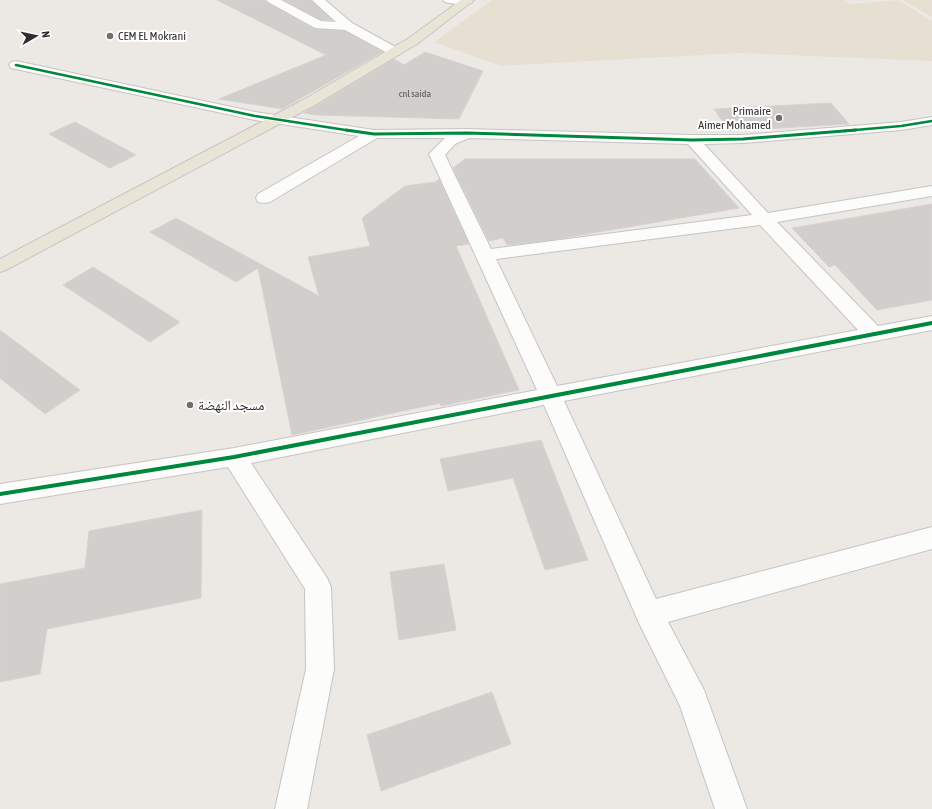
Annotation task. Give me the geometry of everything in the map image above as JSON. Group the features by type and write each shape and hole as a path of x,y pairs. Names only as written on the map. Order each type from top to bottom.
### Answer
{"main road":[{"path":"0,266 308,103 388,49 450,0"},
{"path":"97,199 351,66 388,49 413,42 467,0"}],"street":[{"path":"272,0 319,25 348,26"},
{"path":"318,0 348,26 388,49"},
{"path":"450,0 467,0"},
{"path":"16,65 256,116 374,134 467,133 692,140 743,139 901,126 932,121"},
{"path":"467,133 450,141 437,154 551,396 649,614 693,700 731,809"},
{"path":"264,198 374,134"},
{"path":"692,140 764,219 873,334"},
{"path":"484,255 764,219 932,190"},
{"path":"0,494 234,457 932,323"},
{"path":"234,457 318,587 320,669 291,809"},
{"path":"649,614 932,538"}],"shaded area":[{"path":"492,0 845,0 850,4 898,0 932,21 932,61 739,53 501,66 434,42"},
{"path":"902,0 932,0 932,17"}],"building":[{"path":"217,0 264,0 314,29 345,31 382,52 282,109 219,99 326,55"},
{"path":"284,0 311,0 332,20 321,20"},
{"path":"425,52 483,71 459,119 317,115 304,113 394,59 404,65"},
{"path":"831,103 849,124 729,131 714,109"},
{"path":"75,122 136,155 110,168 49,134"},
{"path":"465,159 695,159 739,208 552,240 507,245 503,238 489,241 453,168"},
{"path":"439,179 469,244 456,246 519,390 441,406 440,403 292,435 258,268 236,282 150,232 176,218 319,296 308,257 370,246 362,218 405,186 436,182"},
{"path":"932,204 932,300 877,310 835,265 829,267 792,228"},
{"path":"93,267 180,322 150,342 63,285"},
{"path":"0,330 80,390 45,414 0,378"},
{"path":"541,440 588,560 545,570 513,478 448,491 440,459"},
{"path":"202,510 201,598 47,629 40,674 0,682 0,584 85,568 89,531"},
{"path":"444,564 456,630 399,640 390,572"},
{"path":"492,692 511,744 381,791 367,735"}],"cycle path":[{"path":"16,65 255,116 374,134 467,133 692,140 743,139 901,126 932,121"},
{"path":"0,494 234,457 932,323"}],"place":[{"name":"CEM EL Mokrani","path":"110,36"},
{"name":"Primaire Aimer Mohamed","path":"779,118"},
{"name":"مسجد النهضة","path":"190,405"}]}
